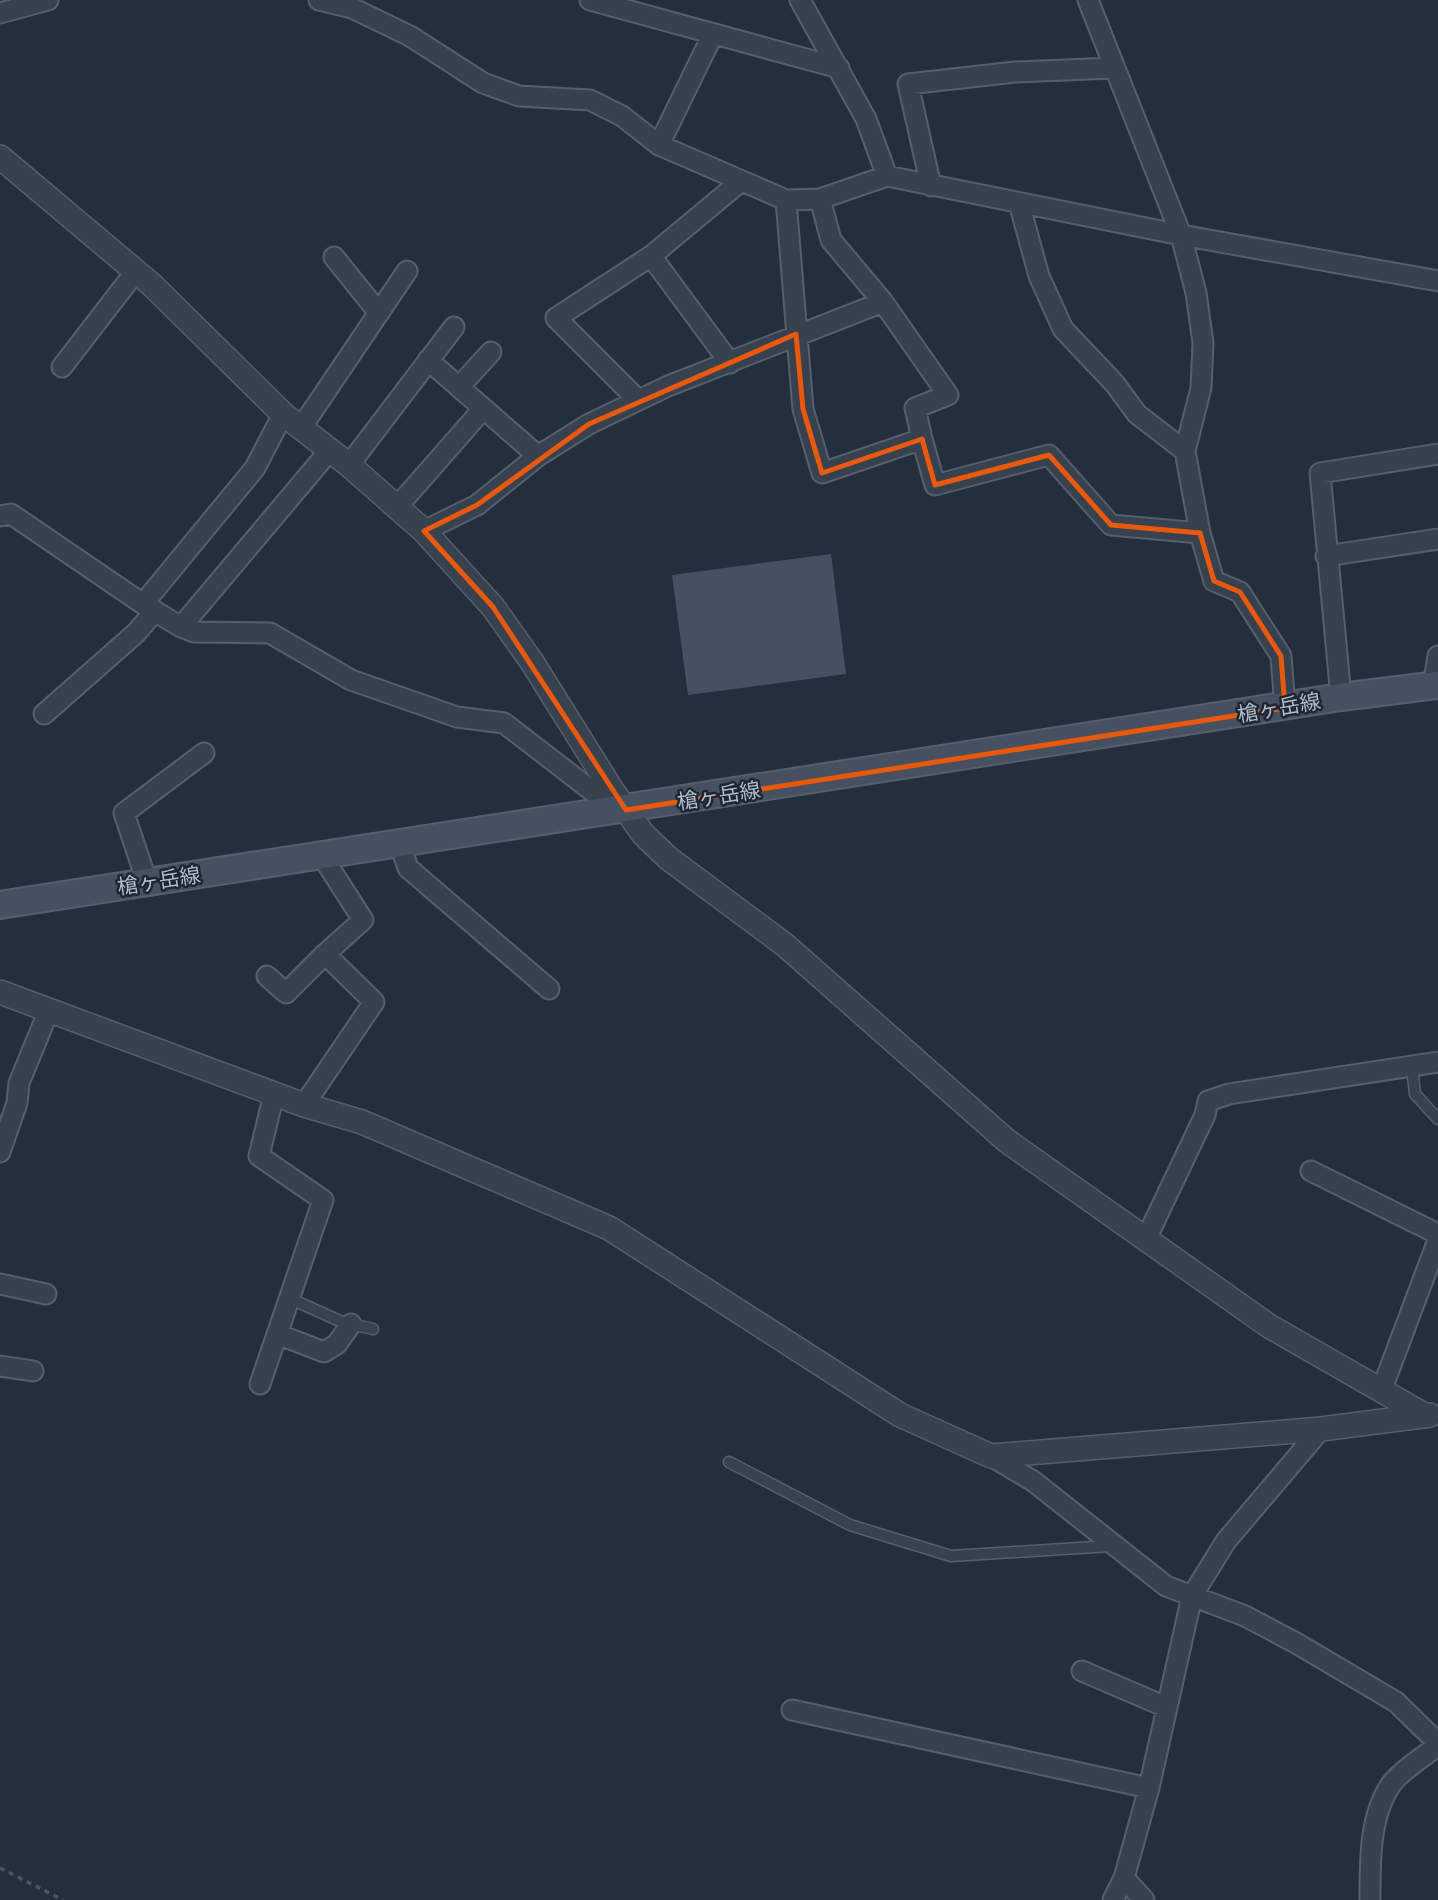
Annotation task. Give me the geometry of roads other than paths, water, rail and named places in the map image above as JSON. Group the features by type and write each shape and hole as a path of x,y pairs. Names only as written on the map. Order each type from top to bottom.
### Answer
{"main road":[{"name":"槍ヶ岳線","path":"0,905 1285,708 1341,697 1436,685"}],"street":[{"path":"0,13 48,0"},
{"path":"319,0 352,8 410,36 484,83 519,96 590,100 622,116 659,145 740,183 786,200 820,200 887,176 1181,235 1438,281"},
{"path":"590,0 839,68"},
{"path":"800,0 866,119 887,176"},
{"path":"1088,0 1181,235 1196,293 1203,343 1201,388 1185,452 1200,533 1214,581 1240,592 1281,656 1285,708"},
{"path":"659,145 713,34"},
{"path":"932,186 908,84 1015,72 1114,68"},
{"path":"0,157 136,271 283,414 349,465 424,531 501,618 533,662 626,810 643,834 668,858 785,945 939,1084 1007,1141 1269,1326 1434,1419"},
{"path":"638,400 556,318 651,256 740,183"},
{"path":"786,200 803,409 822,473 922,439"},
{"path":"820,200 831,240 883,302 948,395 915,408 935,485 1049,455 1111,525 1200,533"},
{"path":"1019,204 1039,276 1063,329 1115,384 1137,414 1185,452"},
{"path":"651,256 730,363"},
{"path":"334,257 380,313"},
{"path":"62,367 136,271"},
{"path":"301,428 407,271"},
{"path":"424,531 477,505 538,456 589,425 638,400 796,334 883,302"},
{"path":"349,465 454,327"},
{"path":"459,387 491,352"},
{"path":"428,360 538,456"},
{"path":"397,507 484,409"},
{"path":"44,715 136,633 149,607 255,468 283,414"},
{"path":"181,627 330,450"},
{"path":"1341,697 1320,473 1438,454"},
{"path":"0,516 11,514 181,627 194,632 270,633 351,680 457,717 504,723 586,787 626,810"},
{"path":"1326,556 1438,539"},
{"path":"1436,685 1438,656"},
{"path":"147,882 124,813 204,753"},
{"path":"400,845 408,868 549,989"},
{"path":"267,976 286,993 363,920 322,856"},
{"path":"304,1105 373,1002 326,954"},
{"path":"0,992 304,1105 362,1122 610,1228 900,1415 991,1456 1033,1481 1166,1586 1245,1616 1396,1702 1438,1744 1393,1782 1379,1807 1373,1841 1370,1900"},
{"path":"0,1152 17,1103 19,1083 49,1010"},
{"path":"1146,1239 1205,1115 1208,1101 1229,1094 1438,1062"},
{"path":"260,1384 323,1200 259,1156 274,1094"},
{"path":"1311,1171 1438,1234"},
{"path":"1382,1389 1438,1240"},
{"path":"0,1284 46,1294"},
{"path":"277,1334 324,1352 337,1343 351,1324"},
{"path":"0,1366 33,1371"},
{"path":"991,1456 1434,1419"},
{"path":"1113,1900 1124,1878 1149,1788 1192,1596 1226,1541 1321,1429"},
{"path":"1082,1671 1166,1707"},
{"path":"792,1710 1149,1788"},
{"path":"1124,1878 1144,1900"}],"lane":[{"path":"1412,1067 1415,1094 1438,1119"},
{"path":"289,1298 351,1324 373,1329"},
{"path":"729,1462 850,1525 951,1556 1115,1546"}]}
